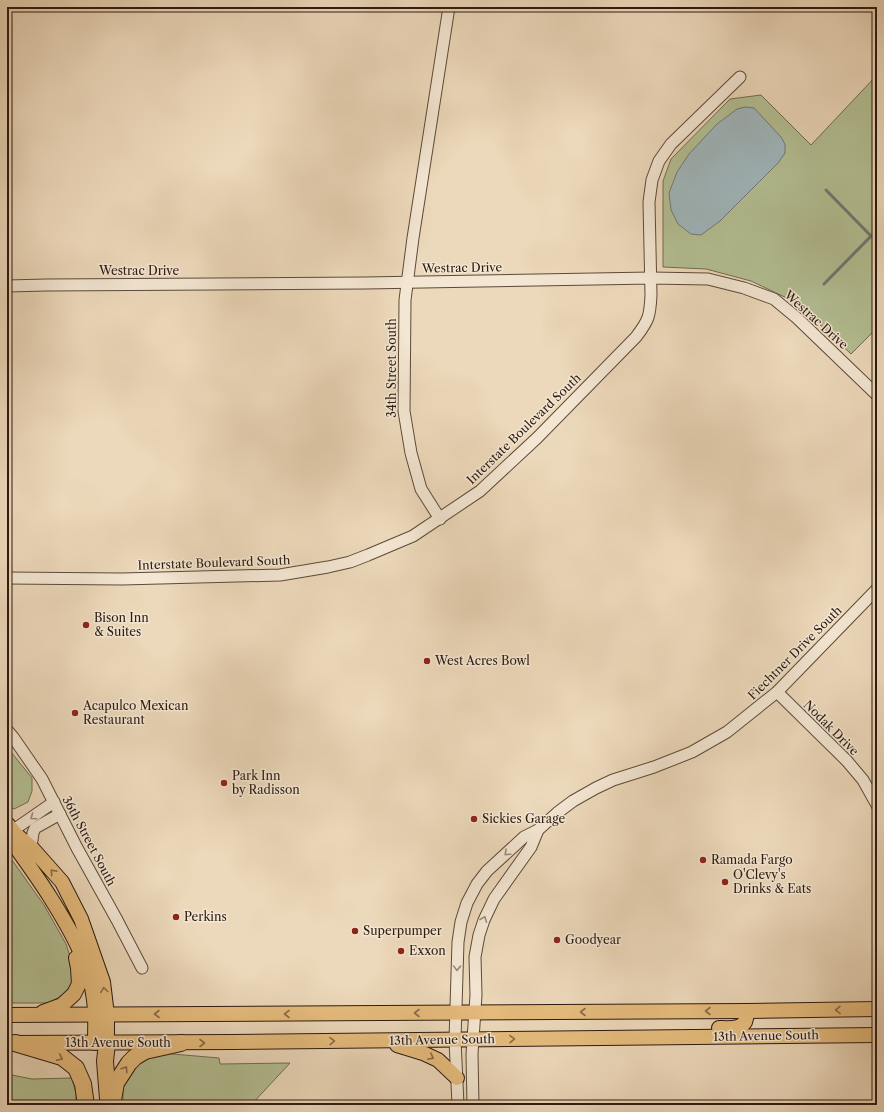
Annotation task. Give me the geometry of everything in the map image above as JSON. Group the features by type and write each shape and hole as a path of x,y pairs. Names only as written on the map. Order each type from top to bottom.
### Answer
{"highway":[{"path":"11,1043 62,1057 76,1068 83,1084 86,1105"},
{"path":"101,1043 105,1061 108,1105"},
{"path":"112,1105 116,1084 129,1063 135,1057 144,1051 181,1043"}],"main road":[{"path":"10,828 31,847 62,882 81,919 103,982 101,1043"},
{"path":"10,828 12,842 30,866 72,934 81,953 90,980 94,1000 101,1015"},
{"path":"33,1015 62,1005 74,994 79,984 78,968 72,934"},
{"name":"13th Avenue South","path":"7,1015 877,1010"},
{"path":"649,1038 701,1028 733,1028 740,1026 745,1022 747,1011"},
{"name":"13th Avenue South","path":"11,1043 181,1043 877,1035"},
{"path":"381,1041 423,1053 438,1060 457,1078"}],"street":[{"name":"34th Street South","path":"440,518 421,489 410,453 404,412 405,300 413,238 449,7"},
{"name":"Interstate Boulevard South","path":"7,578 122,579 280,575 309,571 350,562 413,536 480,491 565,410 644,327 650,310 651,278 649,202 652,180 659,161 671,144 740,77"},
{"name":"Westrac Drive","path":"7,286 651,278 708,279 744,288 774,299 797,318 877,395"},
{"name":"Fiechtner Drive South","path":"455,1040 458,942 461,922 467,903 477,884 487,871 524,837 538,830 573,801 613,780 654,767 692,752 727,732 777,692 877,589"},
{"name":"Nodak Drive","path":"777,692 847,761 863,780 877,805"},
{"name":"36th Street South","path":"7,730 14,737 42,779 77,848 142,968"},
{"path":"10,828 54,802"},
{"path":"31,847 35,828 60,814"},
{"name":"Fiechtner Drive South","path":"473,1040 476,995 475,957 479,935 494,899 531,847 538,830"},
{"path":"455,1040 458,1105"},
{"path":"472,1105 473,1040"}],"green space":[{"path":"877,75 877,328 851,354 812,317 791,300 751,281 706,269 663,267 663,181 671,159 730,99 761,95 811,145"},
{"path":"7,747 32,778 32,791 28,802 14,809 7,806"},
{"path":"7,853 44,905 66,944 74,969 73,980 65,994 48,1003 7,1003"},
{"path":"161,1053 219,1058 220,1064 290,1063 251,1105 123,1105 123,1087 126,1076 143,1057"},
{"path":"7,1074 32,1079 72,1078 76,1094 76,1105 7,1105"}],"water":[{"path":"745,107 754,108 781,137 785,144 785,153 778,163 720,221 701,235 691,234 678,224 671,210 669,193 677,172 689,154 717,124 737,109"}],"waterway":[{"path":"826,190 871,236"},
{"path":"824,284 877,230"}],"place":[{"name":"Bison Inn & Suites","path":"86,625"},
{"name":"West Acres Bowl","path":"427,661"},
{"name":"Acapulco Mexican Restaurant","path":"75,713"},
{"name":"Park Inn by Radisson","path":"224,783"},
{"name":"Sickies Garage","path":"474,819"},
{"name":"Ramada Fargo","path":"703,860"},
{"name":"O'Clevy's Drinks & Eats","path":"725,882"},
{"name":"Perkins","path":"176,917"},
{"name":"Superpumper","path":"355,931"},
{"name":"Goodyear","path":"557,940"},
{"name":"Exxon","path":"401,951"}]}
